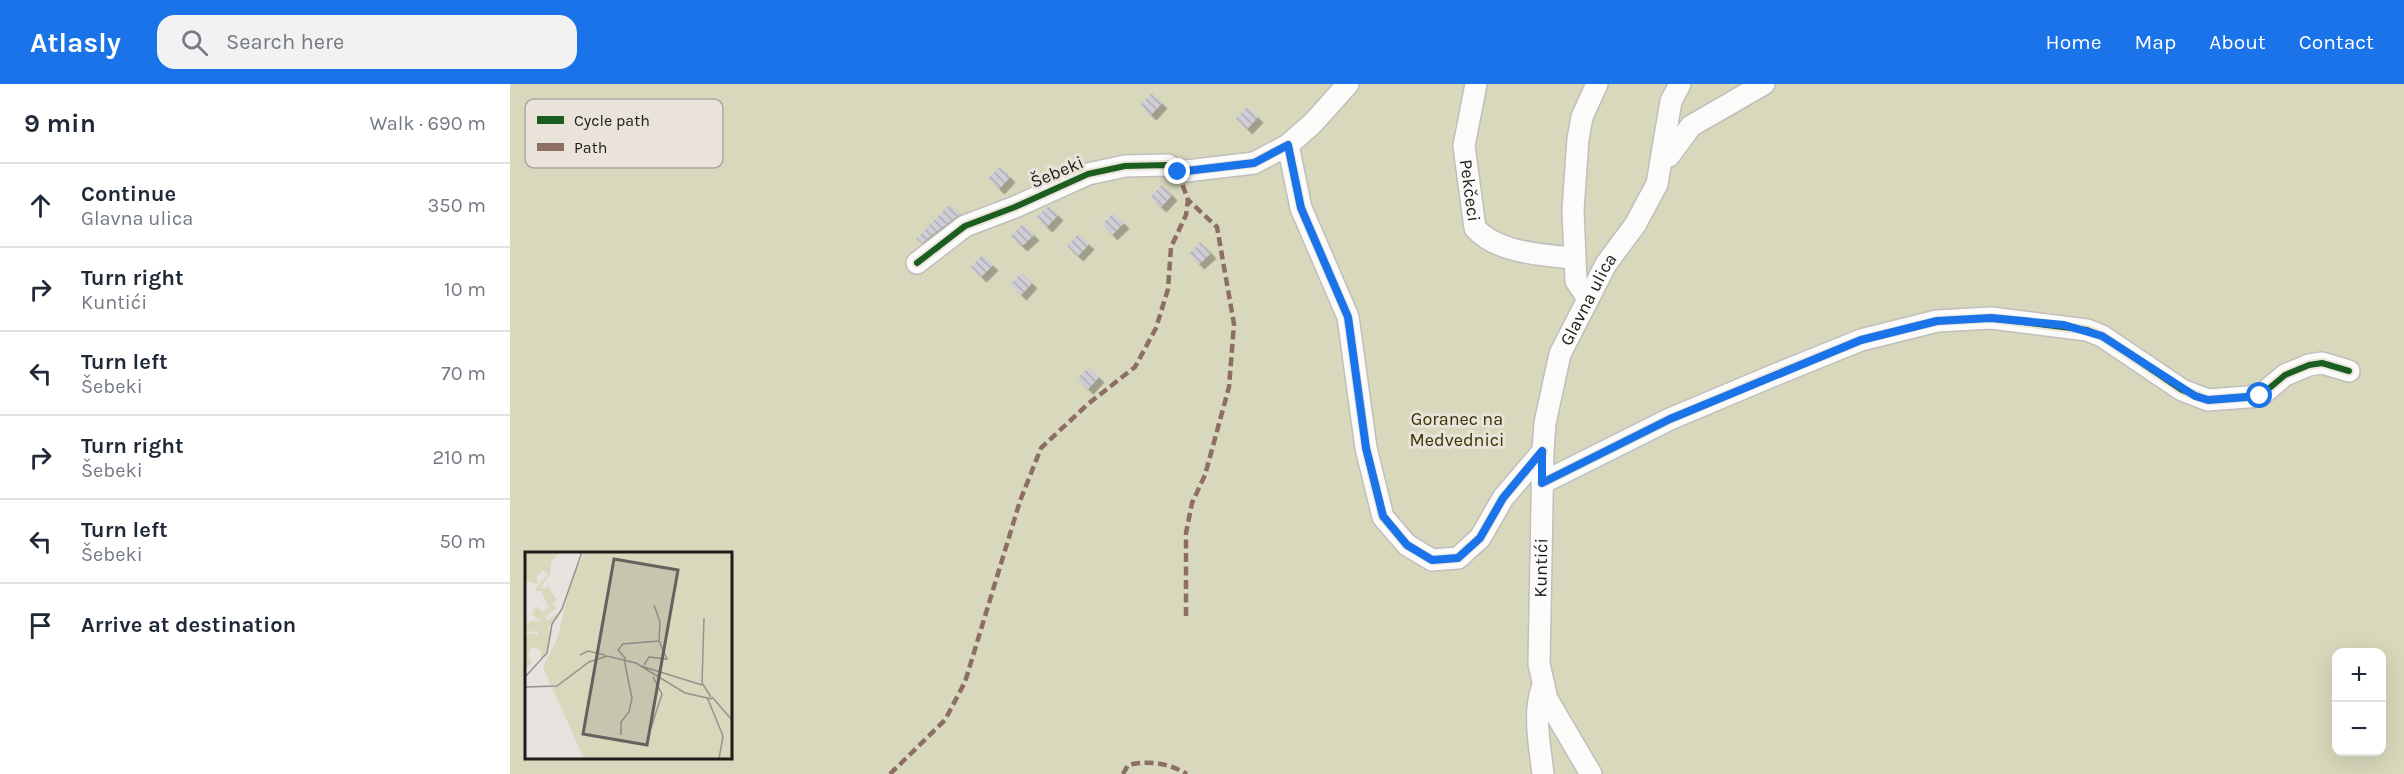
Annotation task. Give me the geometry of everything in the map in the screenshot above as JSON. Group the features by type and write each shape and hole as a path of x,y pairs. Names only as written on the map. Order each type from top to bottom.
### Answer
{"street":[{"path":"1348,84 1313,123 1288,145 1301,208 1348,317 1366,448 1383,516 1407,545 1432,560 1458,558 1480,538 1503,498 1542,451"},
{"name":"Pekčeci","path":"1476,84 1464,146 1475,228 1492,242 1527,252 1574,258"},
{"path":"1588,299 1576,281 1573,210 1578,139 1582,117 1597,84"},
{"name":"Glavna ulica","path":"1542,451 1545,423 1560,354 1606,264 1635,225 1657,184 1671,101 1680,84"},
{"path":"1662,157 1669,156 1691,126 1764,84"},
{"name":"Šebeki","path":"917,263 965,226 1016,207 1088,174 1125,166 1168,165 1178,172 1254,163 1288,145"},
{"path":"1542,483 1670,419 1777,374 1861,340 1937,321 1991,318 2087,330 2102,336 2182,390 2208,400 2260,396 2285,375 2309,364 2322,363 2349,371"},
{"name":"Kuntići","path":"1542,451 1539,664 1547,699 1591,774"},
{"name":"Kuntići","path":"1543,684 1538,698 1543,774"}],"green space":[{"name":"Goranec na Medvednici","path":"510,84 2404,84 2404,774 510,774"}],"building":[{"path":"1152,93 1162,103 1151,115 1140,105"},
{"path":"1247,107 1258,117 1247,129 1236,118"},
{"path":"1000,167 1010,177 999,189 988,178"},
{"path":"1162,185 1172,195 1161,207 1150,197"},
{"path":"950,204 960,214 921,243 916,239"},
{"path":"1049,206 1058,215 1047,227 1036,217"},
{"path":"1113,213 1124,223 1112,235 1102,224"},
{"path":"1023,224 1034,235 1022,246 1011,236"},
{"path":"1078,234 1089,244 1078,256 1067,246"},
{"path":"1200,242 1211,253 1199,264 1189,254"},
{"path":"982,255 993,265 981,277 971,267"},
{"path":"1022,273 1032,283 1021,295 1010,284"},
{"path":"1088,367 1099,377 1088,389 1077,379"}],"marked path":[{"path":"890,774 945,720 965,682 1020,501 1041,448 1088,404 1135,367 1156,328 1168,289 1171,247 1186,215 1188,200 1178,172"},
{"path":"1186,616 1186,533 1192,503 1205,475 1229,387 1234,324 1217,227 1188,200"},
{"path":"1123,774 1128,765 1143,763 1166,765 1187,774"}],"cycle path":[{"path":"917,263 965,226 1015,207 1088,174 1125,166 1168,165 1178,172 1254,163 1288,145 1301,208 1348,317 1366,448 1383,517 1407,545 1432,560 1458,558 1480,538 1503,498 1543,451"},
{"path":"1542,483 1670,419 1777,374 1861,340 1937,321 1991,318 2087,330 2102,336 2182,390 2208,400 2260,396 2285,375 2309,365 2322,363 2349,371"}],"route":[{"path":"1178,172 1254,163 1288,145 1301,208 1324,267 1348,317 1366,448 1383,516 1407,545 1432,560 1458,558 1480,538 1503,498 1542,451 1542,483 1611,451 1670,419 1777,374 1861,340 1937,321 1991,318 2064,325 2087,330 2102,336 2182,390 2195,396 2208,400 2260,396"}]}
